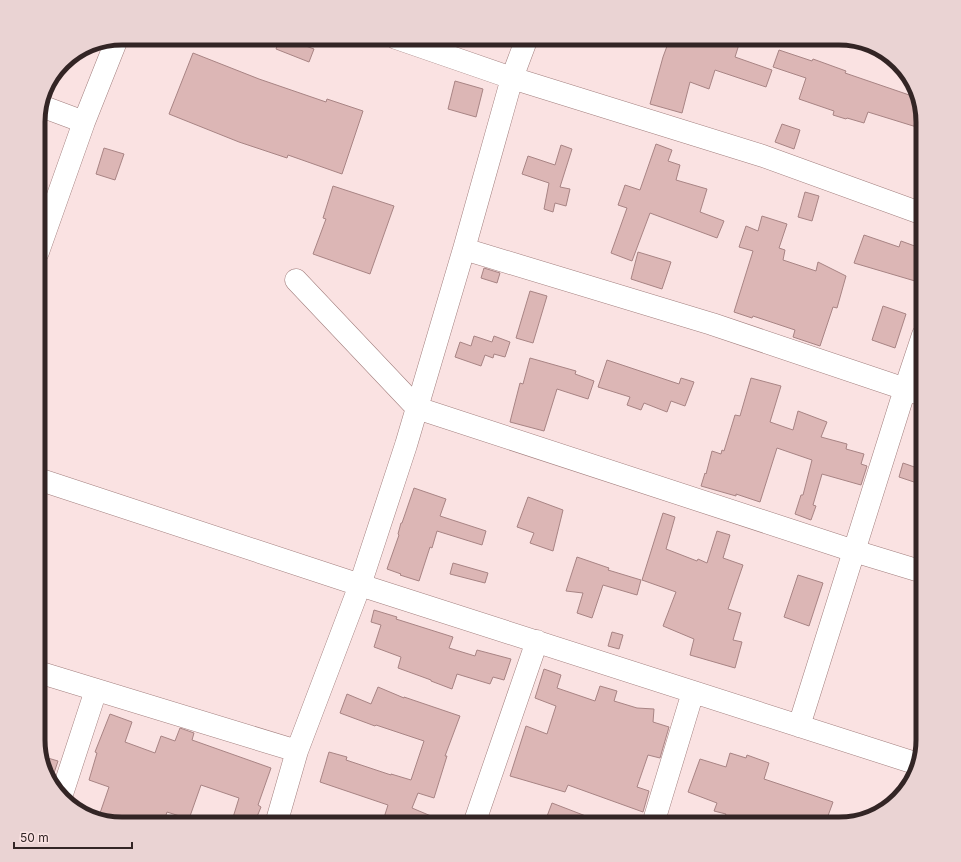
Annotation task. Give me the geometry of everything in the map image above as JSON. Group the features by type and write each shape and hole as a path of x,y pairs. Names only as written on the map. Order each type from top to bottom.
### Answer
{"street":[{"path":"416,45 512,78 763,156 916,211"},
{"path":"278,817 297,751 360,586 417,408 512,78 524,45"},
{"path":"45,232 84,122 114,46"},
{"path":"47,108 84,122"},
{"path":"464,249 712,324 914,392"},
{"path":"296,280 417,408 916,570"},
{"path":"799,726 854,551 914,392 916,379"},
{"path":"45,481 360,586 537,641 912,762"},
{"path":"476,817 537,641"},
{"path":"45,674 297,751"},
{"path":"63,789 96,690"},
{"path":"655,817 693,692"}],"building":[{"path":"277,45 303,45 314,49 309,62 276,49"},
{"path":"667,45 739,45 735,57 772,70 766,87 715,70 709,89 690,82 682,113 650,104"},
{"path":"779,50 812,61 813,59 846,71 845,73 911,96 915,107 916,127 868,112 864,123 833,115 834,111 799,99 806,78 773,67"},
{"path":"193,53 259,79 326,102 327,99 363,111 342,174 288,155 287,158 239,142 169,114"},
{"path":"455,81 483,89 476,117 448,109"},
{"path":"782,124 800,130 794,149 775,142"},
{"path":"656,144 672,150 668,161 680,165 676,180 707,189 700,212 724,221 717,238 650,213 632,261 611,253 627,208 618,205 625,185 640,190"},
{"path":"561,145 572,149 560,187 570,189 566,206 555,203 553,212 544,209 549,183 522,174 528,156 555,165"},
{"path":"104,148 124,154 115,180 96,174"},
{"path":"333,186 394,206 370,274 313,254 326,219 323,218"},
{"path":"805,192 819,196 812,221 798,217"},
{"path":"762,216 787,224 779,248 785,250 783,260 816,271 818,262 846,276 837,308 833,307 820,346 793,337 795,330 753,316 752,318 734,312 753,251 739,247 746,226 758,231"},
{"path":"864,235 899,247 901,241 916,246 915,281 854,263"},
{"path":"638,252 671,262 662,289 631,279"},
{"path":"484,268 500,273 497,283 481,278"},
{"path":"530,291 547,296 533,343 516,338"},
{"path":"883,306 906,314 895,348 872,340"},
{"path":"474,336 492,342 494,336 510,342 505,357 494,354 493,358 485,355 481,366 455,357 460,342 471,346"},
{"path":"530,358 576,371 575,374 594,381 588,399 557,389 544,431 510,422 520,383 523,384"},
{"path":"607,360 679,384 681,378 694,382 685,406 671,401 667,412 644,403 641,410 627,405 630,397 598,387"},
{"path":"751,378 781,386 770,422 793,430 798,411 827,422 821,437 847,444 846,449 864,454 861,464 867,466 861,485 822,474 813,505 816,506 811,520 795,514 801,495 803,495 812,460 777,448 760,502 736,494 736,496 701,486 712,451 721,454 722,450 724,451 735,415 740,416"},
{"path":"903,463 916,468 916,483 899,477"},
{"path":"414,488 446,499 440,516 486,531 482,545 437,531 419,581 387,569 399,535 401,523"},
{"path":"528,497 563,510 553,551 530,543 534,533 517,527"},
{"path":"663,513 675,517 666,549 697,561 698,559 707,563 717,531 730,535 723,558 743,565 728,609 741,613 733,640 742,642 735,668 690,655 694,639 663,626 676,592 642,580"},
{"path":"577,557 609,568 608,570 641,580 637,595 603,585 592,618 577,613 583,593 566,591"},
{"path":"453,563 488,573 485,583 450,574"},
{"path":"798,575 823,583 809,626 784,617"},
{"path":"374,610 397,617 396,619 453,637 449,648 475,656 477,650 511,659 504,680 493,677 490,684 457,674 452,689 398,668 401,657 374,647 381,625 371,622"},
{"path":"612,632 623,635 619,649 608,646"},
{"path":"544,669 561,675 557,688 595,701 600,686 617,691 614,701 637,708 654,709 653,722 669,727 660,758 648,755 637,787 649,791 643,812 568,785 565,792 510,776 526,726 547,734 556,706 535,698"},
{"path":"378,687 404,698 460,716 445,756 447,756 434,798 418,793 412,808 433,817 384,817 388,805 320,782 329,752 347,757 346,760 411,780 424,741 376,725 375,726 340,713 347,694 371,704"},
{"path":"110,714 132,722 125,742 155,753 161,736 175,741 180,728 194,733 192,740 271,768 258,805 261,807 257,817 233,817 239,798 201,785 190,817 183,817 167,812 165,817 117,817 100,813 109,787 89,780 97,753 95,752"},
{"path":"730,753 746,758 747,755 769,763 764,779 833,802 828,817 725,817 726,814 714,811 717,803 688,792 700,759 726,767"},
{"path":"47,758 58,761 53,775"},
{"path":"552,803 588,817 547,817"}]}
